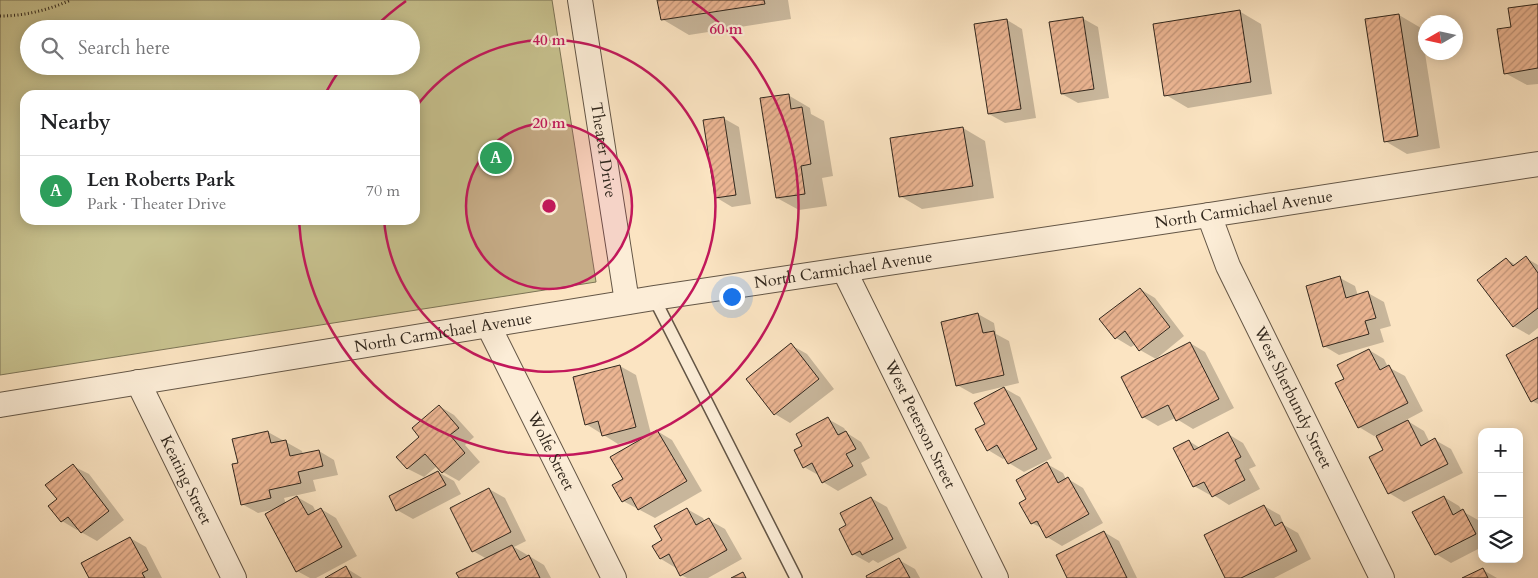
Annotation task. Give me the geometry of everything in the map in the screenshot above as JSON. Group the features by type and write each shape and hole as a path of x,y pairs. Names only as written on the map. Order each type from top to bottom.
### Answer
{"street":[{"name":"Theater Drive","path":"580,0 627,302"},
{"name":"North Carmichael Avenue","path":"0,405 627,302 1538,164"},
{"name":"West Sherbundy Street","path":"1208,215 1228,266 1382,578"},
{"name":"West Peterson Street","path":"844,270 996,578"},
{"name":"Wolfe Street","path":"488,325 614,578"},
{"name":"Keating Street","path":"138,382 234,578"}],"lane":[{"path":"654,298 796,578"}],"path":[{"path":"0,16 17,16 41,11 71,0"}],"shaded area":[{"path":"0,0 552,0 596,282 0,375"}],"building":[{"path":"657,0 764,0 765,4 661,20"},
{"path":"1538,4 1538,68 1504,74 1497,29 1511,27 1508,8"},
{"path":"1240,10 1251,82 1164,96 1153,24"},
{"path":"1399,14 1418,136 1384,142 1365,19"},
{"path":"1083,17 1094,89 1061,94 1049,22"},
{"path":"1007,19 1021,109 988,114 974,24"},
{"path":"789,94 791,109 802,107 811,164 801,166 805,194 776,198 760,98"},
{"path":"724,117 736,195 715,198 703,120"},
{"path":"963,127 973,186 899,197 890,138"},
{"path":"1526,256 1538,273 1538,308 1513,327 1477,280 1506,258 1513,266"},
{"path":"1340,276 1346,298 1368,291 1376,318 1365,321 1369,334 1323,347 1306,286"},
{"path":"1140,288 1170,327 1139,351 1125,331 1115,339 1099,319"},
{"path":"978,313 983,333 994,331 1004,375 956,386 941,322"},
{"path":"1538,337 1538,398 1531,402 1506,355"},
{"path":"1190,342 1219,399 1176,421 1168,405 1142,418 1121,377"},
{"path":"791,343 819,379 774,415 746,379"},
{"path":"1369,349 1380,370 1389,365 1408,403 1358,428 1335,383 1344,379 1337,365"},
{"path":"620,365 636,427 602,436 598,421 585,425 573,377"},
{"path":"1004,387 1037,449 1008,464 997,445 987,451 975,429 985,424 974,403"},
{"path":"439,405 459,428 450,435 465,453 442,473 425,454 407,469 396,457 419,437 412,428"},
{"path":"828,417 838,435 846,431 856,449 846,454 853,466 822,483 812,463 803,468 794,450 802,446 796,434"},
{"path":"1408,420 1421,446 1435,438 1448,464 1388,494 1369,457 1383,450 1376,436"},
{"path":"657,430 687,481 638,510 631,497 622,502 612,485 623,479 610,457"},
{"path":"268,431 271,443 286,440 290,456 319,450 323,466 298,472 301,483 269,490 271,498 241,505 232,464 238,463 232,439"},
{"path":"1228,432 1241,457 1235,460 1245,480 1212,497 1204,482 1193,487 1173,448 1189,440 1194,450"},
{"path":"1047,462 1058,483 1068,477 1089,514 1046,538 1037,521 1031,524 1019,503 1026,499 1016,480"},
{"path":"73,464 109,511 81,533 68,517 61,522 48,506 57,499 45,485"},
{"path":"438,471 446,485 396,511 389,496"},
{"path":"489,488 511,532 472,552 450,508"},
{"path":"297,496 308,515 321,508 342,547 296,572 265,514"},
{"path":"1444,496 1453,515 1463,509 1476,534 1435,555 1412,512"},
{"path":"871,497 893,539 862,555 860,551 852,555 839,529 846,525 840,513"},
{"path":"1264,505 1275,526 1282,522 1297,551 1241,578 1225,578 1204,535"},
{"path":"687,508 696,525 709,518 727,550 680,576 669,554 660,559 652,546 662,540 654,526"},
{"path":"1104,531 1127,578 1067,578 1056,555"},
{"path":"130,537 148,570 142,573 145,578 89,578 81,563"},
{"path":"512,545 520,560 529,555 540,578 459,578 456,573"},
{"path":"899,558 910,578 867,578 866,576"},
{"path":"346,566 352,578 325,578"},
{"path":"1483,568 1488,578 1462,578"},
{"path":"743,572 746,578 731,578"}],"place":[{"name":"Len Roberts Park","path":"496,158"}]}
